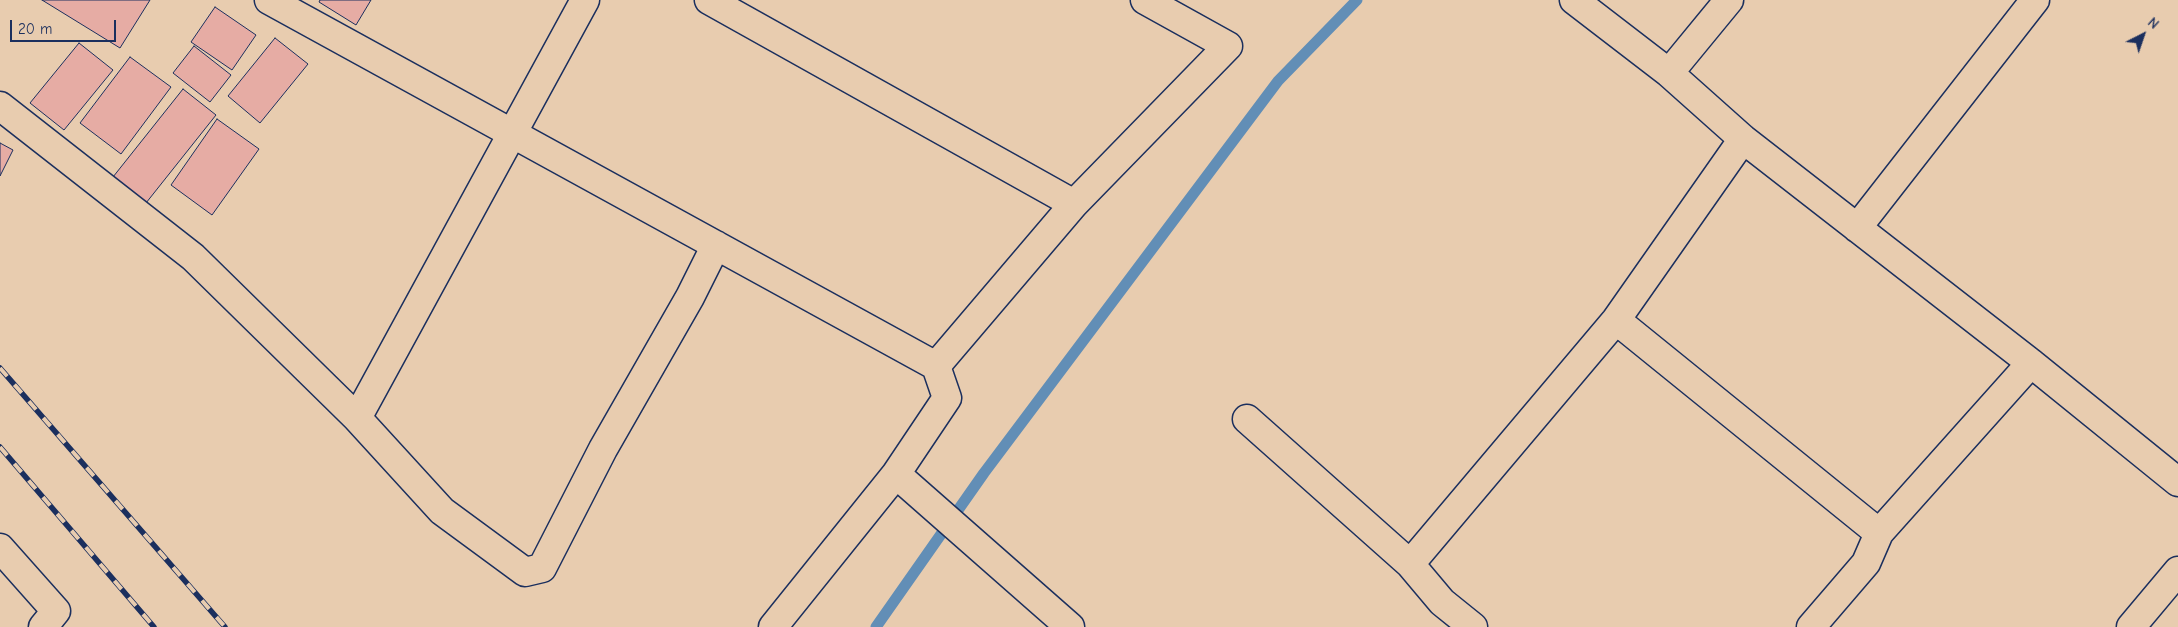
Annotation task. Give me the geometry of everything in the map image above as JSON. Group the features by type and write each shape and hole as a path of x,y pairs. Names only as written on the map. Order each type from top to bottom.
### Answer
{"street":[{"path":"269,0 936,366 947,398 896,474 773,627"},
{"path":"356,418 585,0"},
{"path":"709,0 1074,204"},
{"path":"936,366 1074,204 1228,46 1145,0"},
{"path":"1574,0 1669,74 1743,139 2031,363 2178,482"},
{"path":"1669,74 1729,0"},
{"path":"1857,228 2035,0"},
{"path":"0,106 192,257 356,418 442,511 525,572 542,568 603,449 690,297 716,245"},
{"path":"1410,564 1616,320 1743,139"},
{"path":"1616,320 1879,533"},
{"path":"1811,627 1866,563 1879,533 2031,363"},
{"path":"1247,419 1410,564 1442,602 1473,627"},
{"path":"896,474 1070,627"},
{"path":"0,548 56,622"},
{"path":"2131,627 2178,570"}],"building":[{"path":"42,0 150,0 120,48"},
{"path":"320,0 371,0 356,25 319,2"},
{"path":"215,7 256,35 232,70 191,42"},
{"path":"275,38 308,64 260,123 228,96"},
{"path":"79,43 113,70 64,130 30,103"},
{"path":"194,46 231,75 210,102 173,73"},
{"path":"130,57 171,87 121,154 80,123"},
{"path":"183,89 216,115 146,203 113,177"},
{"path":"217,119 259,149 212,215 171,185"},
{"path":"0,143 13,150 0,176"}],"waterway":[{"path":"876,627 984,473 1278,81 1357,0"}],"railway":[{"path":"0,368 225,627"},
{"path":"0,447 154,627"}]}
